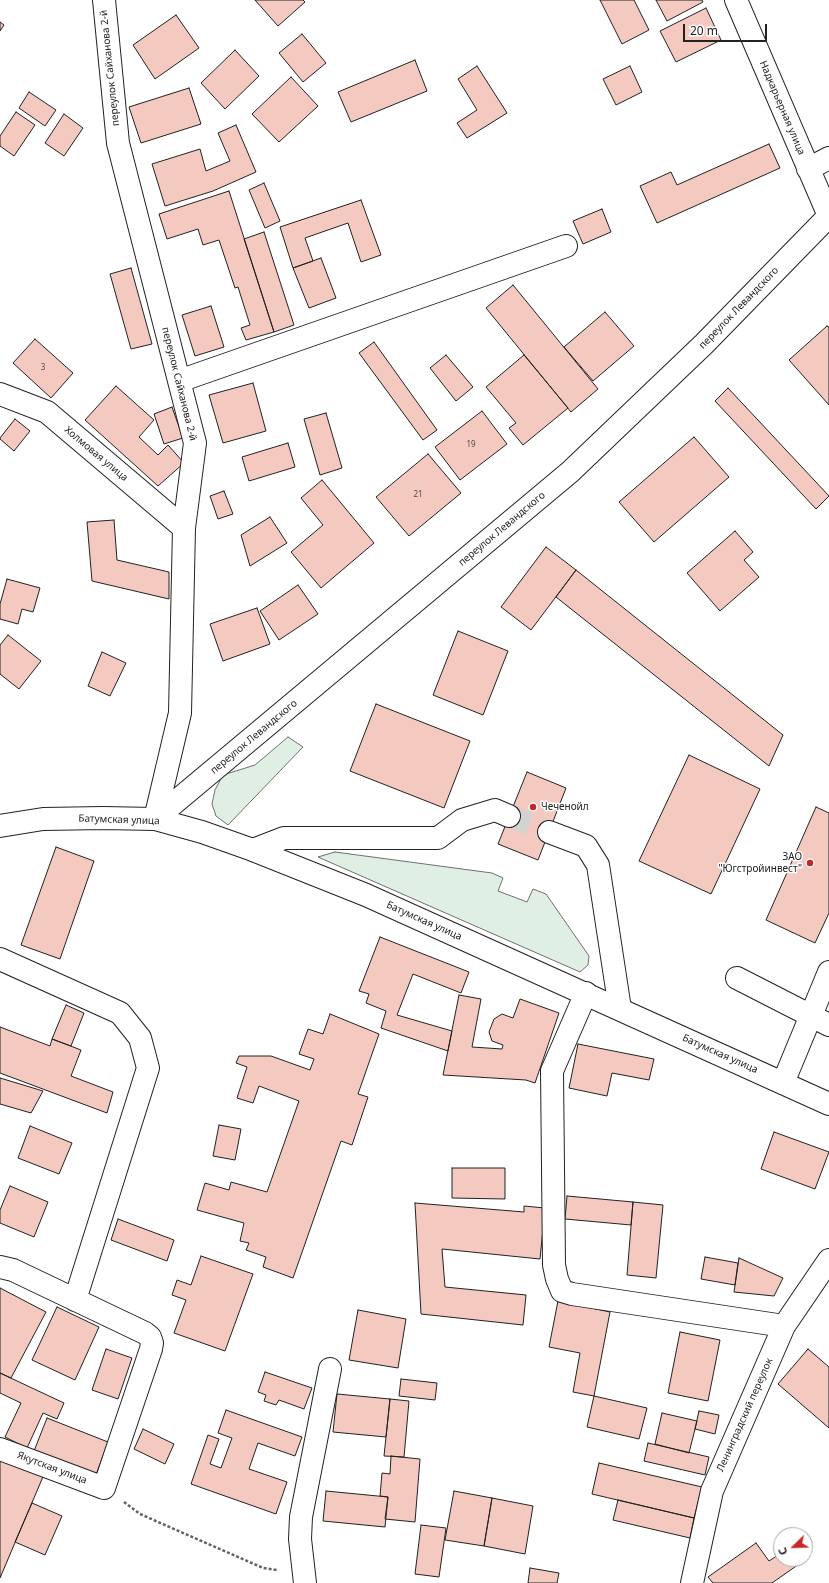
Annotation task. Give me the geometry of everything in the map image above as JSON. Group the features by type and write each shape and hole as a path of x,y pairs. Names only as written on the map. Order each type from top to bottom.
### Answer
{"street":[{"name":"переулок Сайханова 2-й","path":"104,0 118,143 195,443 184,528 180,713 155,820"},
{"name":"Надкарьерная улица","path":"736,0 829,216"},
{"path":"808,169 829,158"},
{"name":"переулок Левандского","path":"155,820 570,472 704,344 829,216"},
{"path":"179,381 467,282 566,246"},
{"name":"Холмовая улица","path":"0,394 47,412 184,528"},
{"path":"253,850 284,838 438,838 462,820 495,810 509,816"},
{"name":"Батумская улица","path":"0,826 43,819 103,818 155,820 202,832 253,850 366,895 829,1104"},
{"path":"549,832 586,846 598,865 620,1009"},
{"path":"0,958 120,1013 140,1038 148,1068 75,1300"},
{"path":"783,1083 829,972"},
{"path":"737,978 829,1025"},
{"path":"586,993 552,1071 554,1265 557,1279 562,1291 572,1294 784,1326"},
{"name":"Ленинградский переулок","path":"692,1583 712,1491 784,1326 829,1260"},
{"path":"0,1267 13,1270 145,1333 150,1337 152,1349 104,1488"},
{"path":"305,1578 300,1539 301,1517 330,1369"},
{"name":"Якутская улица","path":"0,1449 104,1488"}],"path":[{"path":"104,1488 140,1514 262,1568 305,1578"}],"green space":[{"path":"288,737 303,747 228,825 216,816 212,804 215,790 223,775 255,765"},
{"path":"335,852 492,873 503,878 498,891 527,902 533,889 546,894 589,956 588,965 580,972 318,857"}],"building":[{"path":"255,0 303,0 305,2 278,26"},
{"path":"600,0 634,0 649,30 622,44"},
{"path":"656,0 702,0 703,2 667,21"},
{"path":"706,8 721,40 676,62 660,31"},
{"path":"176,15 199,48 155,79 133,45"},
{"path":"0,22 4,25 0,31"},
{"path":"302,34 326,63 303,82 279,53"},
{"path":"235,50 259,76 225,109 201,83"},
{"path":"415,60 427,91 351,122 338,92"},
{"path":"477,66 507,113 467,138 457,123 477,110 458,79"},
{"path":"630,66 642,92 616,105 603,79"},
{"path":"291,77 318,106 279,142 252,114"},
{"path":"189,88 201,124 141,143 129,107"},
{"path":"29,92 56,110 45,126 19,108"},
{"path":"16,112 35,125 14,156 0,146 0,136"},
{"path":"64,114 83,128 64,156 45,143"},
{"path":"236,125 256,172 213,191 165,206 152,164 200,149 206,171 230,161 218,133"},
{"path":"769,144 780,168 657,223 640,186 671,172 677,185"},
{"path":"264,183 280,221 265,228 249,190"},
{"path":"229,191 274,332 246,340 241,328 250,325 238,287 235,288 219,240 203,245 198,229 167,239 159,214"},
{"path":"361,200 381,255 361,262 348,223 305,238 313,261 293,268 280,227"},
{"path":"602,209 611,232 583,244 573,221"},
{"path":"264,232 294,325 274,332 244,239"},
{"path":"321,258 336,298 309,308 293,268"},
{"path":"131,268 152,344 131,349 110,274"},
{"path":"513,285 598,389 571,412 486,308"},
{"path":"211,306 224,347 195,356 182,315"},
{"path":"605,312 634,346 593,381 564,347"},
{"path":"827,326 829,327 829,405 789,360"},
{"path":"35,339 73,373 51,398 13,363"},
{"path":"374,342 437,430 423,440 359,353"},
{"path":"446,355 473,387 456,401 430,368"},
{"path":"524,355 568,408 523,445 509,428 516,423 486,387"},
{"path":"253,383 266,431 223,443 209,395"},
{"path":"116,386 154,420 139,437 158,455 168,445 184,463 158,486 85,420"},
{"path":"728,388 829,496 816,509 715,401"},
{"path":"172,407 183,438 164,444 154,414"},
{"path":"482,411 507,444 460,480 435,447"},
{"path":"326,413 342,468 320,475 304,419"},
{"path":"15,419 30,431 14,451 0,438"},
{"path":"694,437 729,477 654,542 619,502"},
{"path":"288,443 295,467 249,481 242,457"},
{"path":"428,454 461,493 409,536 376,497"},
{"path":"322,480 374,543 321,588 291,552 323,525 301,498"},
{"path":"224,491 233,514 218,519 210,496"},
{"path":"270,517 287,543 250,566 241,535"},
{"path":"114,520 117,560 169,572 169,599 92,581 87,522"},
{"path":"735,531 753,552 744,560 759,577 720,611 687,573"},
{"path":"546,547 576,570 531,630 501,607"},
{"path":"576,570 783,735 769,766 556,597"},
{"path":"7,579 40,588 33,612 22,609 18,624 0,619 0,604"},
{"path":"298,585 318,614 279,640 260,611"},
{"path":"257,608 270,644 223,661 210,624"},
{"path":"458,631 508,651 483,715 433,695"},
{"path":"8,635 41,661 19,689 0,674 0,645"},
{"path":"102,652 126,663 110,696 88,686"},
{"path":"376,704 470,741 444,808 350,771"},
{"path":"689,755 760,789 711,894 639,861"},
{"path":"527,772 566,788 538,860 498,844"},
{"name":"ЗАО \"Югстройинвест\"","path":"816,807 829,813 829,913 815,943 766,920"},
{"path":"56,847 94,861 60,959 21,945"},
{"path":"380,937 469,972 461,993 413,974 397,1015 452,1031 448,1051 381,1028 386,1011 366,1003 369,994 359,991"},
{"path":"459,995 481,999 472,1047 502,1049 503,1045 492,1041 489,1032 494,1019 502,1014 513,1018 520,999 559,1013 535,1083 526,1080 443,1075"},
{"path":"66,1005 84,1013 71,1046 52,1039"},
{"path":"330,1014 379,1034 358,1094 368,1097 352,1145 341,1141 293,1278 263,1267 266,1257 246,1250 249,1243 240,1241 244,1223 197,1210 205,1183 229,1190 231,1182 267,1192 299,1101 259,1086 253,1103 237,1098 247,1067 236,1063 239,1056 271,1056 310,1070 314,1059 299,1054 308,1029 323,1034"},
{"path":"0,1027 50,1046 52,1039 81,1050 71,1076 113,1092 107,1113 0,1073"},
{"path":"578,1044 654,1059 649,1080 612,1073 607,1096 569,1088"},
{"path":"0,1078 43,1091 31,1113 0,1104"},
{"path":"219,1125 241,1129 235,1160 213,1156"},
{"path":"30,1126 72,1143 59,1174 18,1158"},
{"path":"774,1132 829,1152 815,1189 761,1169"},
{"path":"452,1168 505,1168 505,1199 452,1198"},
{"path":"10,1186 48,1202 34,1237 0,1223 0,1210"},
{"path":"567,1196 633,1202 631,1225 565,1219"},
{"path":"633,1202 663,1205 656,1278 627,1275"},
{"path":"415,1203 524,1212 524,1206 545,1208 540,1259 442,1249 445,1287 526,1295 523,1325 421,1314"},
{"path":"118,1219 174,1240 167,1261 111,1240"},
{"path":"201,1256 253,1274 225,1351 174,1333 186,1300 172,1295 177,1280 191,1285"},
{"path":"705,1257 738,1263 735,1285 701,1279"},
{"path":"739,1258 783,1278 774,1296 734,1292"},
{"path":"0,1288 46,1312 11,1378 0,1373"},
{"path":"558,1301 610,1312 594,1396 573,1392 580,1353 549,1347"},
{"path":"57,1307 99,1327 75,1380 32,1360"},
{"path":"358,1310 406,1319 398,1368 349,1360"},
{"path":"680,1332 720,1340 708,1401 668,1393"},
{"path":"106,1349 132,1358 118,1399 92,1390"},
{"path":"808,1349 829,1367 829,1428 778,1384"},
{"path":"265,1372 312,1388 304,1409 279,1400 276,1405 264,1401 266,1395 258,1392"},
{"path":"0,1373 64,1403 57,1419 43,1413 27,1448 5,1437 21,1403 0,1393"},
{"path":"401,1379 437,1383 435,1400 399,1396"},
{"path":"337,1394 390,1399 386,1437 333,1432"},
{"path":"594,1396 647,1408 639,1439 587,1427"},
{"path":"390,1399 409,1401 404,1457 384,1456"},
{"path":"226,1410 302,1437 295,1456 258,1443 249,1469 287,1482 276,1514 191,1484 208,1435 219,1439 210,1464 221,1468 232,1438 218,1433"},
{"path":"699,1411 719,1415 715,1434 695,1429"},
{"path":"662,1413 697,1421 689,1453 655,1444"},
{"path":"47,1418 108,1442 96,1475 34,1451"},
{"path":"143,1429 174,1444 165,1464 134,1449"},
{"path":"648,1443 709,1457 705,1475 644,1461"},
{"path":"391,1456 420,1459 415,1522 385,1519 388,1497 380,1496 382,1473 390,1474"},
{"path":"0,1457 45,1472 0,1578"},
{"path":"599,1463 702,1487 694,1518 592,1494"},
{"path":"326,1491 388,1497 385,1527 323,1521"},
{"path":"454,1491 492,1498 484,1546 445,1540"},
{"path":"492,1498 533,1506 525,1554 484,1546"},
{"path":"618,1500 694,1518 690,1538 613,1520"},
{"path":"32,1503 62,1516 45,1555 15,1542"},
{"path":"421,1525 446,1528 439,1577 415,1574"},
{"path":"756,1543 769,1561 773,1558 773,1567 795,1567 772,1583 713,1583 708,1577"},
{"path":"530,1568 559,1573 557,1583 528,1583"}],"tunnel":[{"path":"509,816 549,832"}],"place":[{"name":"Чеченойл","path":"533,807"},
{"name":"ЗАО \"Югстройинвест\"","path":"810,863"}]}
